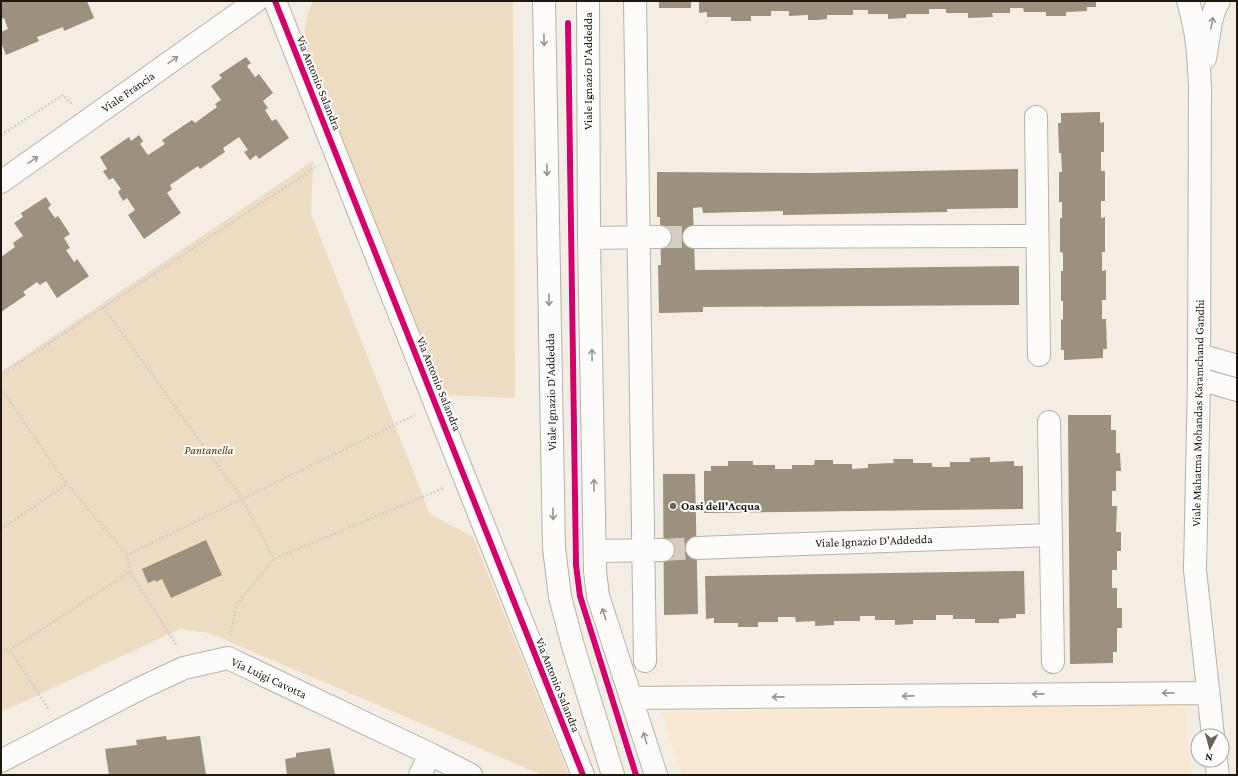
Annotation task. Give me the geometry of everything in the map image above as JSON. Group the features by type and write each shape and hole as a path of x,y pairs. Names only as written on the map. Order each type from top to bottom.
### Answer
{"street":[{"name":"Viale Francia","path":"1,182 256,1"},
{"name":"Via Antonio Salandra","path":"275,1 582,775"},
{"name":"Viale Ignazio D'Addedda","path":"544,1 554,548 560,597 573,646 613,775"},
{"name":"Viale Ignazio D'Addedda","path":"588,1 589,238 596,571 598,596 656,775"},
{"path":"635,1 638,237 653,550 645,661"},
{"name":"Viale Mahatma Mohandas Karamchand Gandhi","path":"1188,1 1199,50 1200,89 1200,379 1195,570 1212,728"},
{"name":"Viale Mahatma Mohandas Karamchand Gandhi","path":"1200,89 1212,22 1219,1"},
{"path":"1036,117 1039,355"},
{"path":"694,237 1037,236"},
{"path":"589,238 660,237"},
{"path":"1200,355 1237,366"},
{"path":"1200,379 1237,390"},
{"path":"1049,422 1053,662"},
{"name":"Viale Ignazio D'Addedda","path":"697,548 1051,535"},
{"path":"596,550 653,550"},
{"name":"Via Luigi Cavotta","path":"1,761 141,688 184,668 228,658 471,775"},
{"path":"632,698 1207,693"},
{"path":"420,775 430,754"}],"path":[{"path":"1,135 63,96 89,120"},
{"path":"1,375 336,154"},
{"path":"103,307 242,499 274,559"},
{"path":"1,389 67,484 127,555 130,572 190,666"},
{"path":"127,555 436,405"},
{"path":"228,658 236,605 274,559 465,480"},
{"path":"1,529 67,484"},
{"path":"1,650 10,650 130,572"},
{"path":"10,650 61,730"}],"shaded area":[{"path":"1184,704 1191,775 682,775 662,712"}],"green space":[{"path":"313,1 513,1 515,398 440,395 303,51 304,32 310,7"},
{"name":"Pantanella","path":"313,161 311,214 430,514 473,537 569,775 542,775 209,633 180,629 1,712 1,372"}],"building":[{"path":"1,1 87,1 94,18 64,31 63,27 37,37 39,41 6,55 1,42 1,32 8,29 4,18 1,19"},
{"path":"659,1 691,1 691,8 659,8"},
{"path":"699,1 1096,1 1096,7 1087,7 1087,11 1066,12 1066,16 1046,16 1046,12 1024,12 1023,8 1010,8 1010,13 992,13 993,17 968,18 968,13 946,13 946,9 929,9 929,14 906,14 906,18 888,19 888,14 868,14 868,10 853,10 853,15 827,15 827,19 817,20 808,20 808,15 789,16 789,11 771,11 771,16 751,16 751,21 731,21 731,17 707,17 707,12 699,13"},
{"path":"246,57 251,63 247,66 255,77 259,74 273,93 263,101 268,108 265,110 272,121 276,119 289,138 259,159 256,155 250,160 244,152 248,150 239,137 223,148 225,152 200,169 198,166 170,185 172,189 167,193 181,213 144,239 128,215 135,210 127,198 123,201 118,192 121,189 113,178 109,180 103,171 107,169 100,157 129,137 131,141 139,135 143,141 140,144 148,155 165,144 162,140 192,120 195,123 217,107 215,104 221,100 211,86 222,78 219,75"},
{"path":"1100,112 1100,123 1104,122 1104,152 1101,152 1101,171 1105,171 1105,201 1101,201 1101,218 1105,217 1105,252 1102,252 1102,271 1106,270 1106,300 1102,300 1102,319 1106,319 1107,349 1103,349 1103,358 1064,360 1064,350 1061,350 1061,319 1063,320 1063,301 1061,301 1061,271 1063,271 1063,253 1060,252 1060,218 1062,218 1062,202 1059,202 1059,172 1062,172 1061,153 1059,153 1058,123 1061,123 1061,113"},
{"path":"1018,169 1018,208 947,209 947,212 783,215 783,211 703,213 702,207 693,208 695,270 1019,266 1019,305 703,307 703,312 659,313 658,265 661,265 660,217 657,217 657,172 814,173"},
{"path":"46,197 51,205 48,208 55,218 58,216 70,234 64,238 70,248 66,250 74,262 77,259 89,276 57,298 46,281 40,285 37,282 23,292 26,295 1,312 1,257 15,247 13,243 23,236 14,223 23,217 21,213"},
{"path":"1068,415 1111,415 1111,430 1116,430 1116,453 1120,453 1121,471 1116,471 1116,491 1112,491 1112,506 1117,506 1116,532 1121,532 1121,551 1117,551 1117,570 1112,570 1112,588 1117,588 1117,608 1122,608 1122,628 1117,628 1117,652 1113,652 1113,663 1070,664"},
{"path":"990,457 990,462 1014,461 1014,466 1023,466 1023,509 704,513 704,471 711,471 711,466 728,466 728,461 753,461 753,465 775,465 775,469 792,469 792,465 814,465 815,460 833,460 833,464 852,464 852,469 868,468 868,464 894,463 893,459 913,459 913,463 932,463 932,467 950,467 950,462 970,462 970,458"},
{"path":"663,474 695,474 698,614 664,615"},
{"path":"206,540 222,575 171,598 162,579 156,582 155,580 148,583 142,569"},
{"path":"1024,571 1025,614 1016,614 1016,618 999,619 999,623 975,623 975,619 953,619 953,615 936,615 936,620 913,620 913,624 895,625 895,620 875,620 875,616 860,616 860,621 834,621 834,625 815,626 815,621 796,622 795,617 778,617 778,622 758,622 758,627 738,627 738,623 714,623 714,618 706,619 705,576"},
{"path":"166,736 167,740 200,736 206,775 109,775 105,749 137,745 136,740"},
{"path":"330,748 335,775 287,775 285,759 296,757 296,753"}],"tunnel":[{"path":"660,237 694,237"},
{"path":"663,550 697,548"}],"cycle path":[{"path":"275,1 583,775"},
{"path":"568,23 576,565 580,596 636,775"}],"place":[{"name":"Oasi dell'Acqua","path":"673,506"}]}
